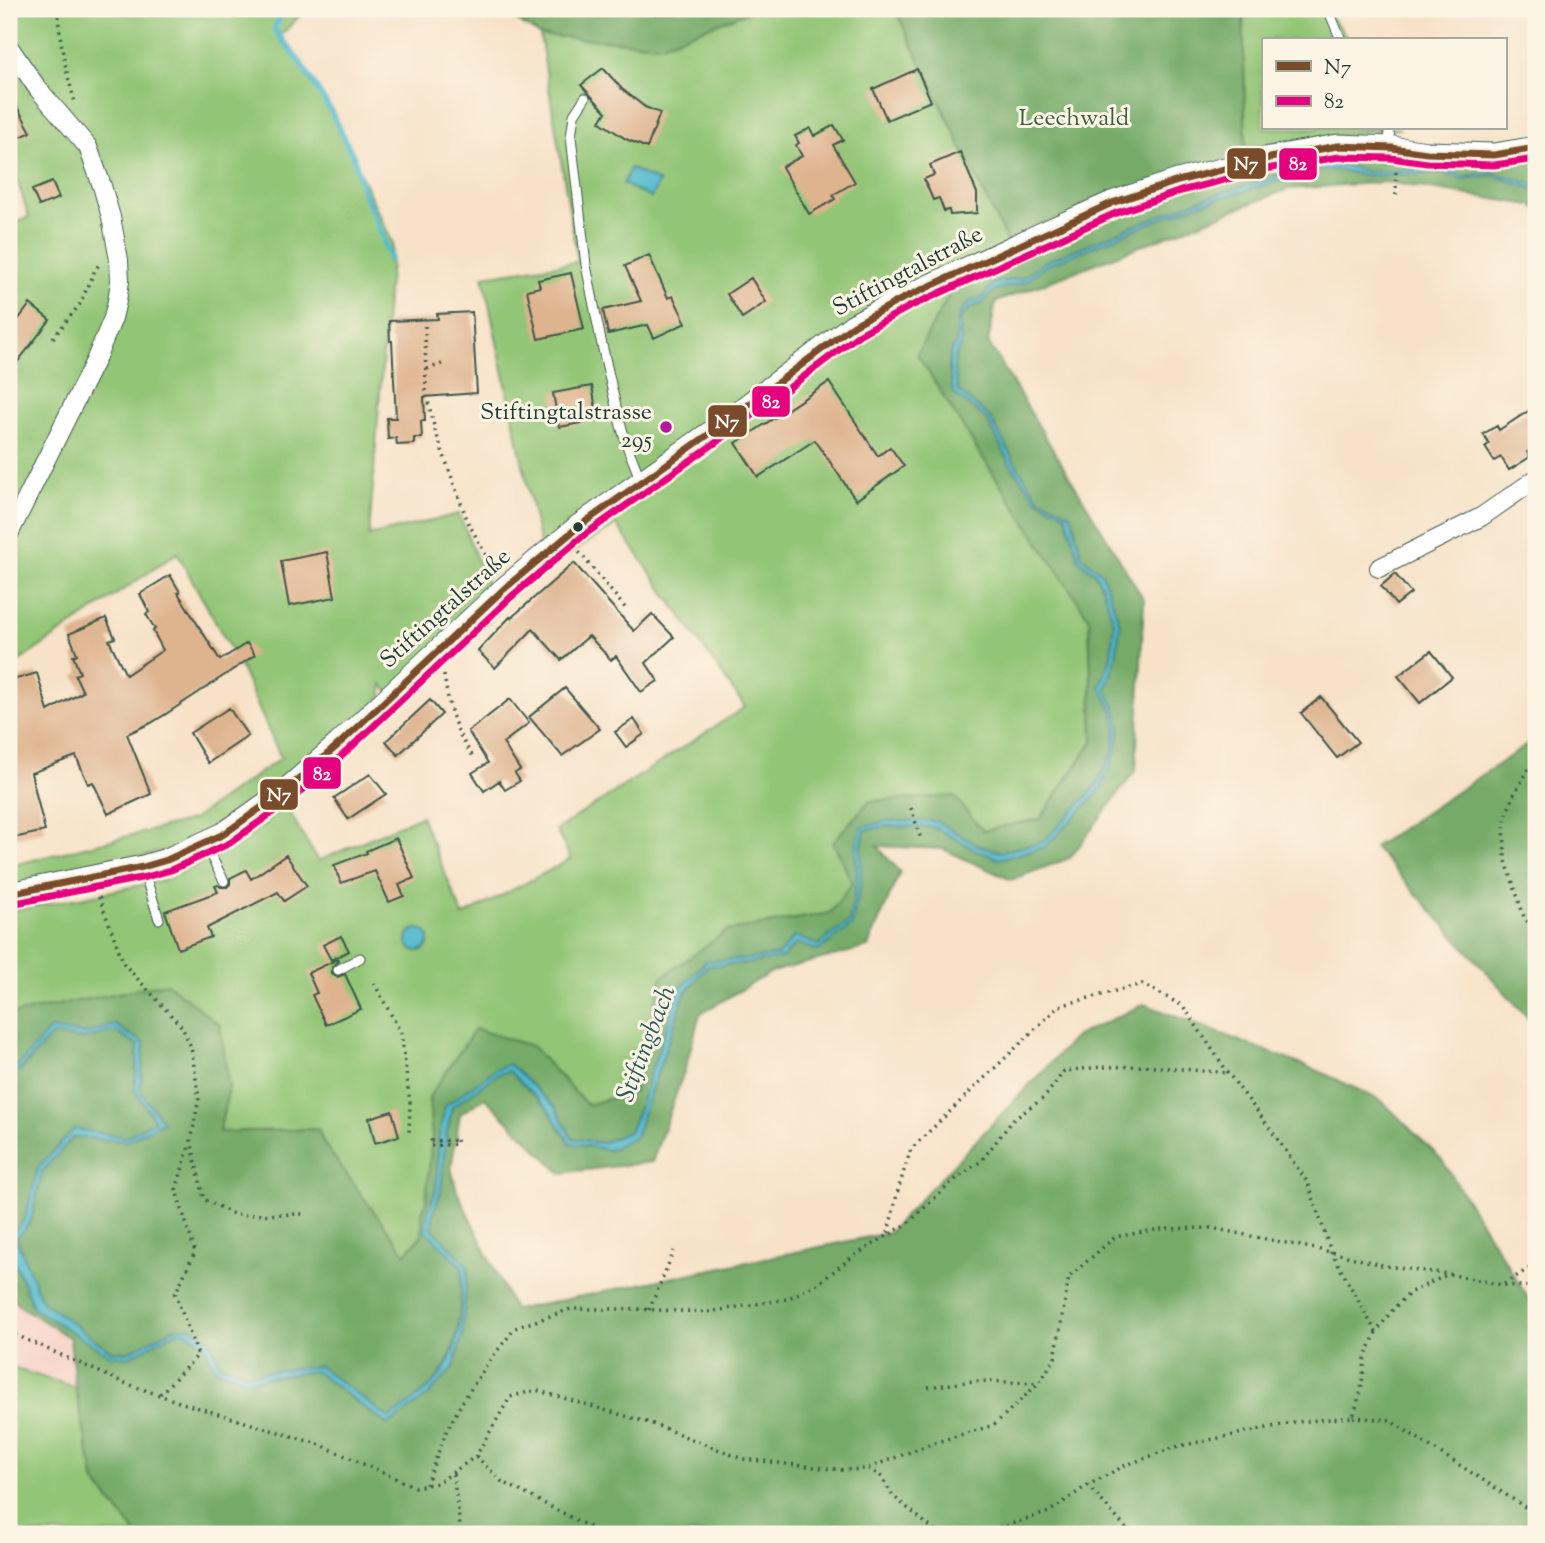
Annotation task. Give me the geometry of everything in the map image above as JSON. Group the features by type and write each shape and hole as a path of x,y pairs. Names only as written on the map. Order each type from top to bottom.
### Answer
{"street":[{"path":"9,47 38,89 88,147 102,186 116,240 120,281 113,318 95,361 9,534"},
{"name":"Stiftingtalstraße","path":"9,894 143,867 167,860 224,834 290,787 504,589 578,527 722,425 854,325 904,298 1112,203 1178,181 1264,159 1338,146 1493,155 1536,148"},
{"path":"1379,568 1481,517 1536,479"}],"lane":[{"path":"1330,9 1340,38"},
{"path":"584,98 574,115 571,137 586,265 617,411 642,483"},
{"path":"204,843 224,881"},
{"path":"143,867 159,919"},
{"path":"338,970 360,958"}],"path":[{"path":"58,9 64,53 77,109"},
{"path":"642,9 654,14 702,9"},
{"path":"1392,148 1396,195"},
{"path":"53,338 80,304 95,270 116,240"},
{"path":"425,326 426,393 435,430 468,522 504,589"},
{"path":"427,369 442,364"},
{"path":"566,537 627,610"},
{"path":"441,649 448,705 461,740 474,758"},
{"path":"1536,757 1513,796 1504,823 1505,858 1524,918 1536,932"},
{"path":"911,808 921,839"},
{"path":"92,878 124,964 182,1027 191,1047 199,1098 191,1142 177,1190 195,1252 175,1294 198,1354 159,1395"},
{"path":"374,983 401,1033 410,1102 410,1135"},
{"path":"888,1233 911,1149 1059,1006 1142,984 1183,1006 1308,1183 1331,1252 1376,1332"},
{"path":"426,1485 446,1432 461,1404 515,1328 571,1309 708,1312 787,1299 819,1283 852,1257 906,1224 952,1182 981,1161 1013,1120 1045,1097 1064,1071 1147,1066 1228,1073"},
{"path":"456,1140 457,1144 431,1146 431,1142 456,1140"},
{"path":"191,1142 204,1199 235,1215 303,1214"},
{"path":"9,1332 122,1382 321,1445 415,1487 438,1483 476,1456 510,1397 536,1390 653,1424 743,1459 842,1470 866,1469 933,1443 994,1425 1039,1383 1055,1358 1069,1277 1115,1237 1161,1229 1211,1228 1386,1266 1449,1274 1502,1285 1536,1287"},
{"path":"649,1310 674,1251"},
{"path":"1502,1285 1536,1264"},
{"path":"1353,1416 1361,1391 1365,1359 1376,1332 1395,1307 1411,1292 1449,1274"},
{"path":"928,1387 974,1381 1039,1383"},
{"path":"986,1534 1049,1512 1088,1485 1124,1466 1175,1447 1296,1422 1353,1416 1389,1420 1536,1514"},
{"path":"476,1456 501,1481 603,1534"},
{"path":"866,1469 880,1475 893,1496 939,1534"},
{"path":"452,1473 461,1534"},
{"path":"1088,1485 1131,1534"}],"shaded area":[{"path":"9,1287 17,1304 70,1338 75,1387 9,1367"}],"green space":[{"path":"9,9 306,9 280,36 332,113 393,244 369,536 459,514 498,612 399,704 382,684 382,697 224,834 9,894 9,866 192,820 281,758 240,666 177,553 9,668 9,225 29,217 15,173 9,164"},
{"path":"498,9 755,9 660,45 540,35"},
{"path":"755,9 895,9 1014,256 917,354 1089,618 1093,741 1040,819 983,831 869,801 853,883 830,913 727,931 662,978 634,1092 587,1105 532,1047 429,1097 432,1137 426,1202 422,1213 422,1235 405,1254 324,1144 318,1129 219,1133 229,1087 167,983 9,1015 9,911 169,879 237,845 285,805 318,861 421,816 463,916 571,859 556,830 745,707 617,525 545,568 483,276 578,262 540,35 660,45"},
{"name":"Leechwald","path":"895,9 1243,9 1246,174 1335,155 1417,165 1536,161 1536,185 1493,172 1464,176 1440,169 1368,172 1340,164 1309,166 1196,201 1044,262 1023,278 994,283 981,299 970,302 959,314 956,343 950,353 949,368 953,393 987,419 1010,464 1036,499 1066,515 1079,560 1095,573 1114,623 1111,657 1100,687 1114,713 1116,729 1113,751 1095,788 1043,842 1000,852 977,845 936,821 861,827 856,849 857,880 849,922 818,945 795,936 779,955 706,961 680,989 629,1132 601,1143 572,1138 555,1107 509,1064 445,1106 439,1136 436,1190 428,1211 426,1229 462,1267 459,1318 452,1350 437,1379 416,1399 389,1418 319,1367 249,1374 220,1364 210,1340 175,1328 128,1352 111,1351 42,1301 16,1238 31,1221 42,1172 73,1137 127,1141 163,1122 140,1091 144,1043 115,1025 85,1034 50,1030 19,1066 9,1068 9,1015 167,983 220,1025 229,1087 219,1132 318,1129 324,1144 406,1254 422,1235 422,1213 426,1202 432,1137 429,1097 475,1029 532,1046 587,1105 634,1092 661,978 727,931 830,913 852,883 833,842 869,801 954,796 983,831 1040,819 1093,741 1089,618 917,354 956,282 1014,256"},
{"path":"1243,9 1324,9 1348,38 1262,38 1262,130 1385,130 1246,148"},
{"path":"1309,170 1338,170 1368,176 1439,173 1464,179 1493,175 1536,190 1536,208 1387,182 1288,189 996,302 988,342 1144,600 1136,770 1070,858 1011,880 943,849 877,846 900,872 868,947 772,972 700,1014 686,1066 652,1162 561,1173 485,1098 460,1114 451,1168 457,1191 514,1310 888,1233 1076,1036 1144,1004 1323,1073 1382,1101 1442,1160 1530,1301 1536,1300 1536,1534 137,1534 95,1482 75,1387 70,1338 17,1304 9,1287 9,1073 21,1070 52,1035 83,1039 115,1030 138,1045 135,1091 155,1121 126,1137 74,1129 38,1168 25,1218 11,1237 34,1309 110,1355 129,1357 176,1332 186,1332 203,1343 215,1369 249,1380 315,1371 387,1425 454,1367 462,1337 468,1267 432,1229 433,1214 441,1191 452,1107 498,1074 509,1071 548,1109 570,1143 610,1150 635,1137 685,993 707,966 782,958 797,943 818,951 852,925 861,881 861,849 865,830 887,826 934,827 976,850 1000,859 1045,847 1100,791 1116,751 1120,730 1117,712 1106,689 1116,659 1120,624 1102,573 1082,557 1071,514 1038,497 1015,463 990,417 958,391 954,369 955,357 961,344 961,317 971,307 982,304 995,290 1025,282 1045,266 1195,205"},
{"path":"1536,739 1536,1027 1374,847"},
{"path":"9,1367 75,1387 95,1482 137,1534 9,1534"}],"water":[{"name":"Stiftingbach","path":"1340,164 1368,172 1441,169 1464,176 1493,172 1536,185 1536,190 1493,175 1464,179 1439,173 1368,176 1338,170 1309,170 1195,205 1045,266 1025,282 995,290 982,304 971,307 961,317 961,345 955,357 954,369 958,391 990,417 1015,463 1038,497 1071,514 1082,557 1102,573 1120,624 1116,659 1106,689 1117,712 1120,730 1116,751 1100,791 1045,847 999,859 934,827 887,826 865,830 861,849 861,881 852,925 818,951 797,943 782,958 707,966 685,993 635,1137 609,1150 570,1143 548,1109 509,1071 498,1074 452,1107 441,1191 433,1214 432,1228 468,1266 462,1337 454,1367 428,1396 388,1425 315,1371 249,1380 215,1369 203,1343 186,1332 176,1332 129,1357 110,1355 34,1309 11,1254 11,1236 25,1218 38,1168 74,1129 126,1137 155,1120 135,1091 138,1045 115,1031 83,1039 52,1035 20,1070 9,1073 9,1068 19,1065 50,1029 85,1034 115,1025 144,1043 140,1091 163,1122 127,1141 73,1137 42,1172 31,1221 16,1238 42,1301 111,1351 128,1352 175,1328 190,1327 210,1340 220,1364 249,1374 319,1366 389,1418 422,1394 448,1363 456,1341 460,1316 462,1267 425,1230 428,1211 436,1190 439,1136 445,1106 496,1069 509,1064 555,1107 572,1138 601,1143 629,1132 680,989 706,961 778,955 795,936 818,945 849,922 857,880 856,849 861,827 887,821 936,821 977,845 1000,852 1043,842 1095,788 1113,751 1116,729 1114,713 1100,687 1111,657 1114,623 1095,573 1079,560 1066,515 1036,499 1010,464 987,419 953,393 949,368 950,353 956,343 959,314 970,302 981,299 994,283 1023,278 1044,262 1196,201 1309,166"},
{"path":"630,168 659,182 651,198 623,184"},
{"path":"418,929 426,932 429,940 426,948 418,951 410,948 407,940 410,932"}],"building":[{"path":"603,68 622,89 645,107 660,113 647,148 626,139 600,122 606,112 581,85"},
{"path":"917,69 931,101 887,120 873,89"},
{"path":"9,92 31,132 9,143"},
{"path":"834,125 843,140 833,145 855,182 833,195 835,199 809,214 782,167 802,156 795,136 810,128 814,136"},
{"path":"960,152 977,193 977,213 950,215 949,210 944,211 939,198 933,200 924,179 934,175 930,165"},
{"path":"52,182 59,198 39,206 32,190"},
{"path":"649,255 668,298 673,296 686,323 654,338 648,325 608,334 603,310 641,301 625,266"},
{"path":"571,273 584,329 538,339 527,290 540,287 538,280"},
{"path":"751,278 766,302 742,318 727,294"},
{"path":"30,304 50,320 9,373 9,332"},
{"path":"472,312 477,393 424,397 425,421 421,421 422,438 414,438 414,444 397,445 396,438 388,439 387,418 396,418 389,321 438,319 437,314"},
{"path":"829,382 878,456 890,447 904,466 856,500 815,440 758,477 736,443"},
{"path":"592,386 598,420 559,427 553,393"},
{"path":"1536,406 1536,446 1527,452 1530,457 1509,470 1501,457 1494,461 1485,447 1489,444 1483,434 1497,426 1499,430"},
{"path":"327,552 335,597 289,606 281,561"},
{"path":"574,563 634,631 652,614 674,637 646,663 658,681 641,692 616,656 611,660 589,636 561,660 533,629 495,668 478,651 510,617"},
{"path":"1395,574 1411,593 1396,605 1381,586"},
{"path":"170,575 180,592 178,593 220,660 247,643 255,655 166,714 127,734 151,794 108,814 93,782 88,784 76,756 31,773 45,831 9,839 9,681 37,673 48,711 83,692 75,675 80,673 73,656 77,654 69,634 106,618 115,638 109,640 126,675 163,650 140,594"},
{"path":"1431,651 1452,677 1420,703 1398,676"},
{"path":"565,688 600,729 562,756 529,717"},
{"path":"1321,697 1358,742 1337,758 1301,713"},
{"path":"510,699 529,723 503,743 520,770 515,773 520,781 505,790 499,781 484,791 472,773 488,763 468,731"},
{"path":"430,700 442,714 398,755 386,741"},
{"path":"229,708 248,736 208,763 190,733"},
{"path":"634,719 644,734 626,747 615,732"},
{"path":"370,774 386,794 348,819 334,798"},
{"path":"396,838 414,878 399,885 404,896 389,902 375,871 341,883 334,865 367,853 366,851"},
{"path":"286,855 307,886 284,901 278,892 207,928 211,937 178,949 165,911 218,892 215,886 227,887 230,878 246,870 251,879"},
{"path":"341,936 349,951 331,960 323,945"},
{"path":"338,959 332,967 332,973 337,977 345,974 361,1009 326,1025 312,995 317,993 308,973"},
{"path":"392,1111 399,1136 375,1143 369,1118"}],"waterway":[{"path":"284,9 274,29 300,62 332,113 354,158 389,260"}],"transit line":[{"name":"N7","path":"9,894 143,867 167,860 224,834 290,787 504,589 578,527 722,425 854,325 904,298 1112,203 1178,181 1264,159 1338,146 1494,155 1536,148"},
{"name":"82","path":"11,904 146,877 171,870 230,843 297,795 511,597 584,535 728,434 860,334 909,307 1116,213 1181,191 1266,169 1339,157 1494,165 1536,159"}],"place":[{"name":"Stiftingtalstrasse 295","path":"666,427"}]}
